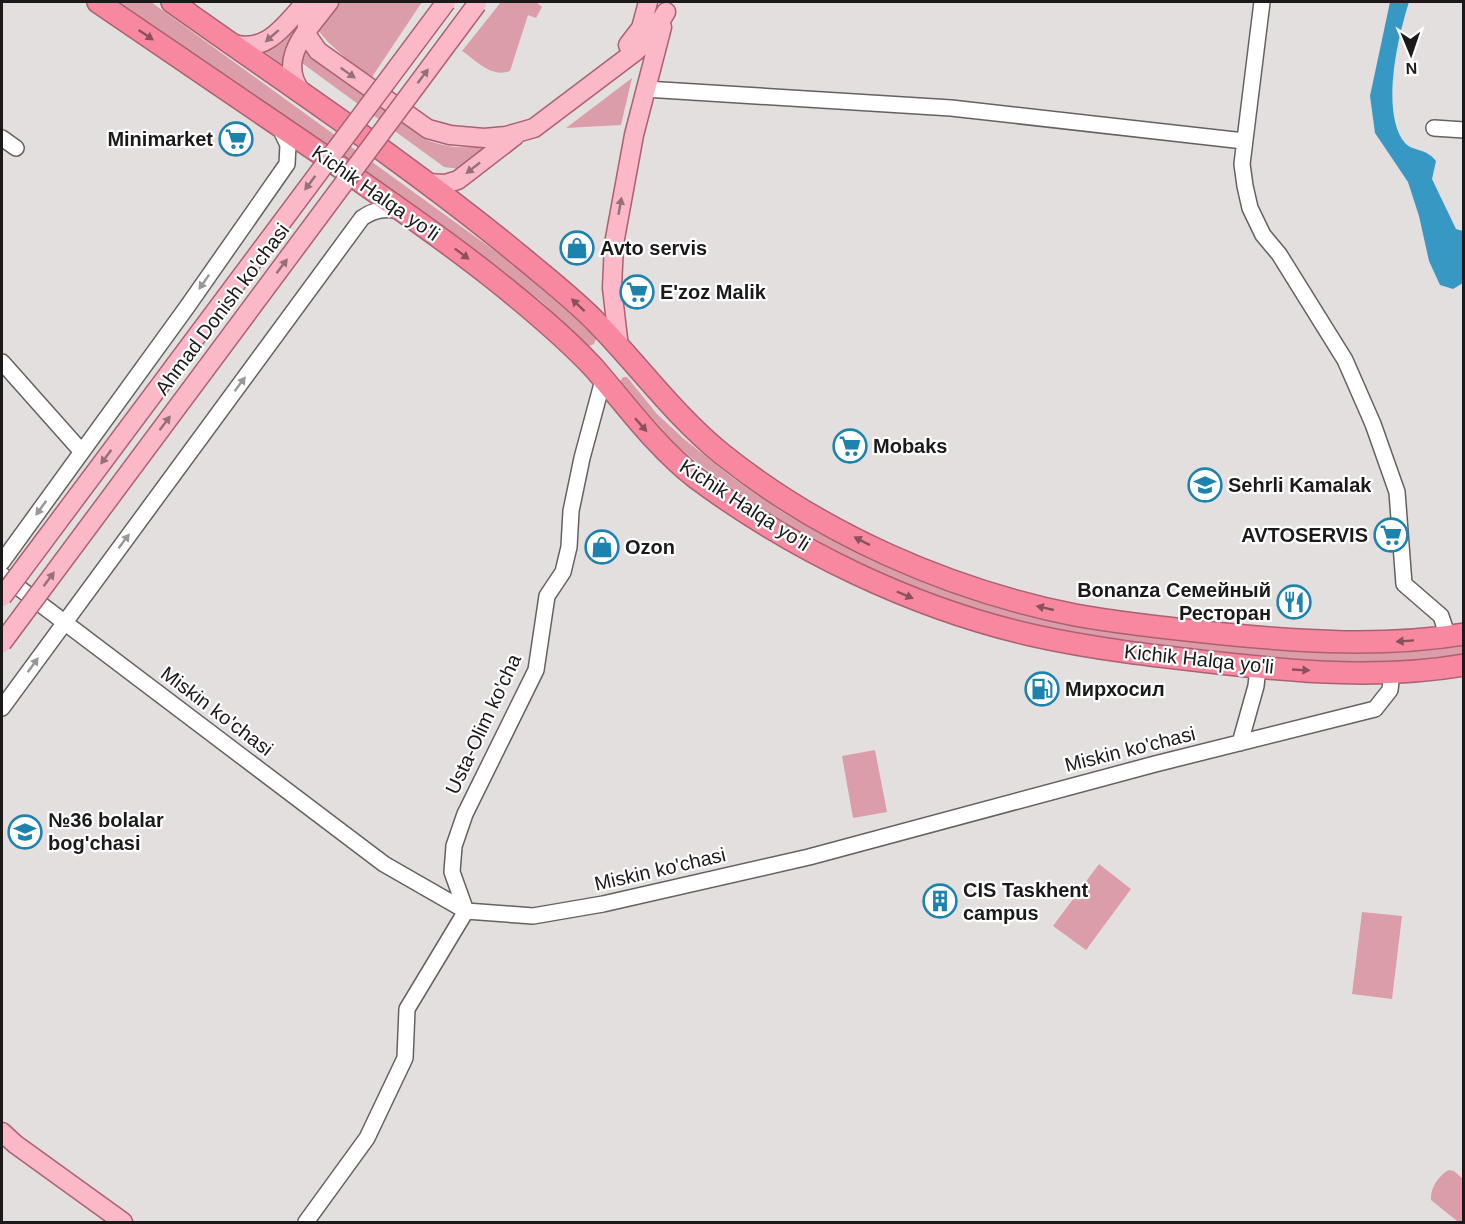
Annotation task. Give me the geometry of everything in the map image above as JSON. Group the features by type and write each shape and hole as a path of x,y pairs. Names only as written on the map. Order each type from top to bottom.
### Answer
{"highway":[{"name":"Kichik Halqa yo'li","path":"98,2 462,253 550,324 599,375 672,458 697,478 745,511 796,541 883,585 960,615 1032,635 1163,656 1258,667 1333,671 1392,672 1464,665"},
{"name":"Kichik Halqa yo'li","path":"172,2 428,183 489,229 577,303 706,441 794,504 879,549 977,589 1027,604 1080,616 1233,635 1370,643 1456,635"},
{"path":"599,375 618,347"}],"main road":[{"path":"228,42 245,46 262,43 273,37 308,2"},
{"path":"308,2 306,34 318,51 428,129 462,137 495,138 518,134 545,121 650,38 667,7"},
{"path":"303,95 294,79 291,62 293,53 329,2"},
{"name":"Ahmad Donish ko'chasi","path":"2,597 446,2"},
{"path":"428,183 445,184 458,180 634,40 643,23 648,2"},
{"name":"Ahmad Donish ko'chasi","path":"2,643 478,3"},
{"path":"618,347 612,288 614,244 628,164 667,7"},
{"path":"6,1138 123,1222"}],"street":[{"path":"1262,2 1242,164 1250,208 1263,235 1279,254 1345,360 1372,424 1397,492 1404,584 1441,616 1456,635"},
{"path":"645,89 951,108 1244,141"},
{"name":"Ahmad Donish ko'chasi","path":"2,562 287,164 288,145 279,126"},
{"path":"1434,128 1464,130"},
{"path":"2,138 16,148"},
{"path":"2,708 362,218 381,209 404,212"},
{"path":"2,362 82,452"},
{"name":"Usta-Olim ko'cha","path":"466,911 452,872 454,846 465,814 536,669 548,596 563,572 569,547 571,511 599,375"},
{"name":"Miskin ko'chasi","path":"2,575 384,864 466,911 533,916 603,904 809,857 1077,784 1375,709 1390,690 1392,672"},
{"path":"1240,743 1256,686 1258,667"},
{"path":"306,1222 367,1138 405,1058 407,1009 466,911"}],"shaded area":[{"path":"118,2 151,2 553,293 597,336 594,344 589,346 583,343 543,303 423,212"},
{"path":"336,2 422,2 370,80 316,28"},
{"path":"501,2 536,2 542,7 536,18 528,15 510,71 503,73 484,67 462,51"},
{"path":"294,25 302,30 288,69 265,52 279,44"},
{"path":"306,45 313,58 427,140 460,147 494,144 460,169 444,167 302,63"},
{"path":"632,78 621,125 566,128"},
{"path":"623,377 627,377 657,414 684,439 734,479 781,511 873,560 955,592 1167,638 1265,649 1382,652 1463,646 1463,658 1366,662 1270,658 1205,652 1065,632 1002,617 959,603 876,571 836,552 759,507 677,446 660,430 619,383"},
{"path":"875,750 887,812 853,818 842,756"},
{"path":"1099,864 1131,889 1086,950 1053,926"},
{"path":"1362,912 1402,916 1392,999 1352,994"},
{"path":"1449,1170 1454,1171 1463,1179 1463,1222 1457,1221 1431,1200 1436,1182"}],"water":[{"path":"1390,2 1409,2 1396,54 1392,94 1398,130 1408,146 1428,154 1436,161 1432,179 1456,229 1463,231 1463,283 1453,289 1440,285 1429,261 1419,216 1408,182 1375,133 1370,96"}],"place":[{"name":"Minimarket","path":"236,139"},
{"name":"Avto servis","path":"577,248"},
{"name":"E'zoz Malik","path":"637,292"},
{"name":"Mobaks","path":"850,446"},
{"name":"Sehrli Kamalak","path":"1205,485"},
{"name":"AVTOSERVIS","path":"1391,535"},
{"name":"Ozon","path":"602,547"},
{"name":"Bonanza Семейный Ресторан","path":"1294,602"},
{"name":"Мирхосил","path":"1042,689"},
{"name":"№36 bolalar bog'chasi","path":"25,832"},
{"name":"CIS Taskhent campus","path":"940,901"}]}
